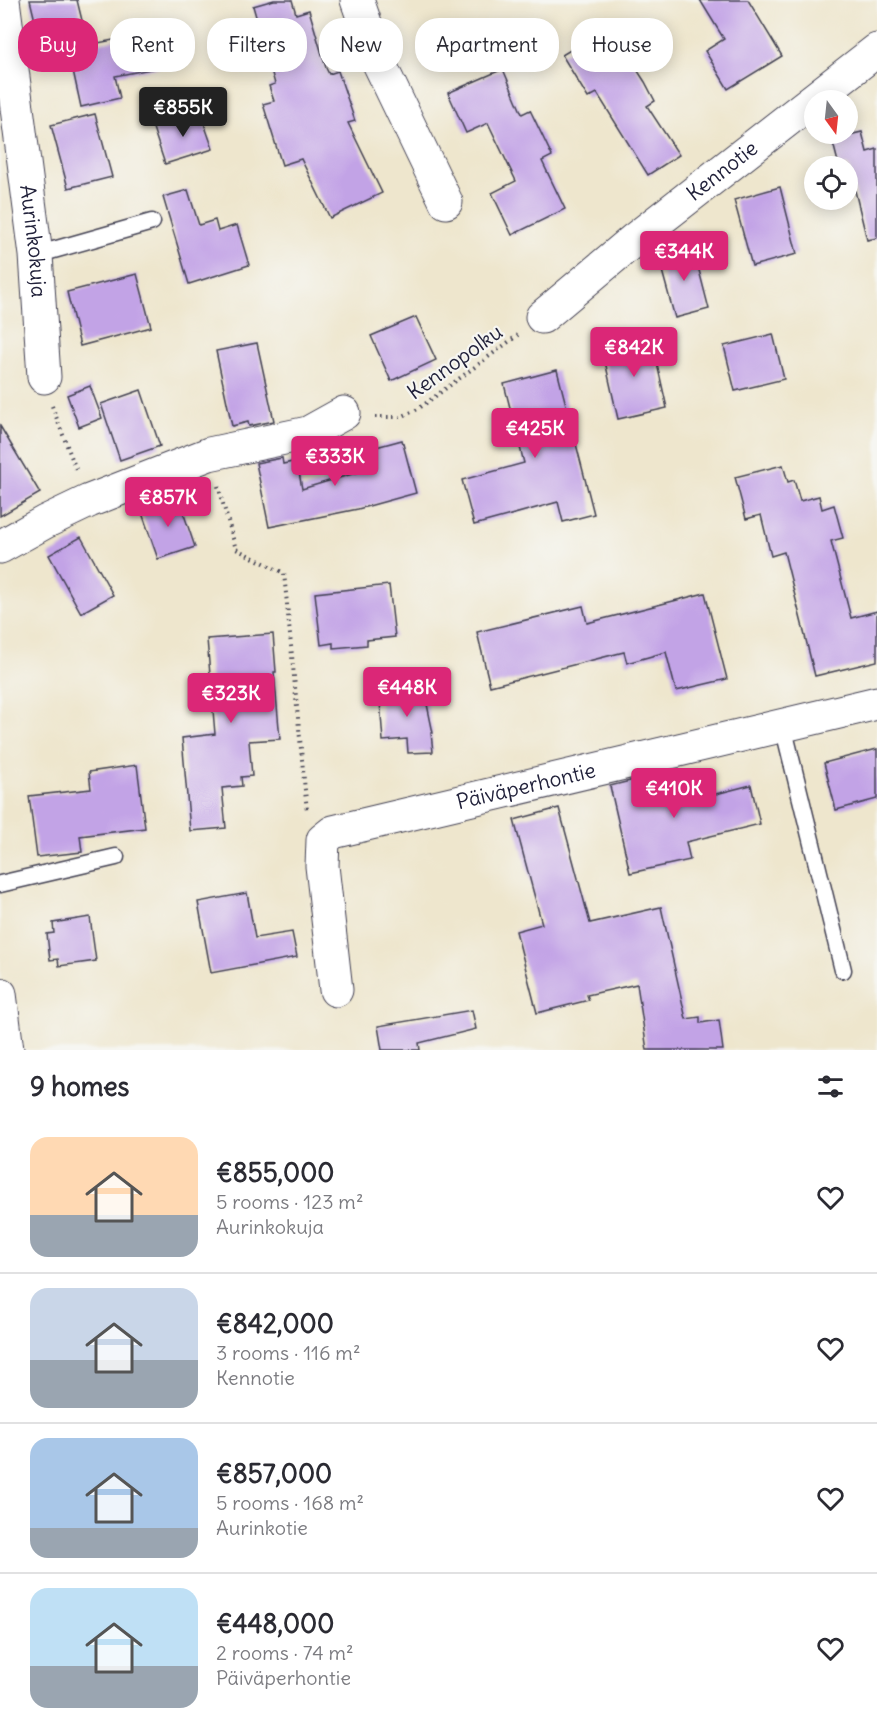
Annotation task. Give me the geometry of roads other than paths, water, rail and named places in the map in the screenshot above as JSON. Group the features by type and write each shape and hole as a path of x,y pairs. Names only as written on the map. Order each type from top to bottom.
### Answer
{"street":[{"name":"Aurinkokuja","path":"3,0 36,255 44,377"},
{"path":"357,0 379,63 446,202"},
{"name":"Kennotie","path":"542,317 635,239 877,50"},
{"path":"0,547 89,501 209,454 308,433 344,413"},
{"name":"Päiväperhontie","path":"336,990 322,866 323,840 333,832 877,703"},
{"path":"0,994 4,1045"}],"lane":[{"path":"36,255 153,222"},
{"path":"783,726 843,970"},
{"path":"0,884 116,857"}]}
